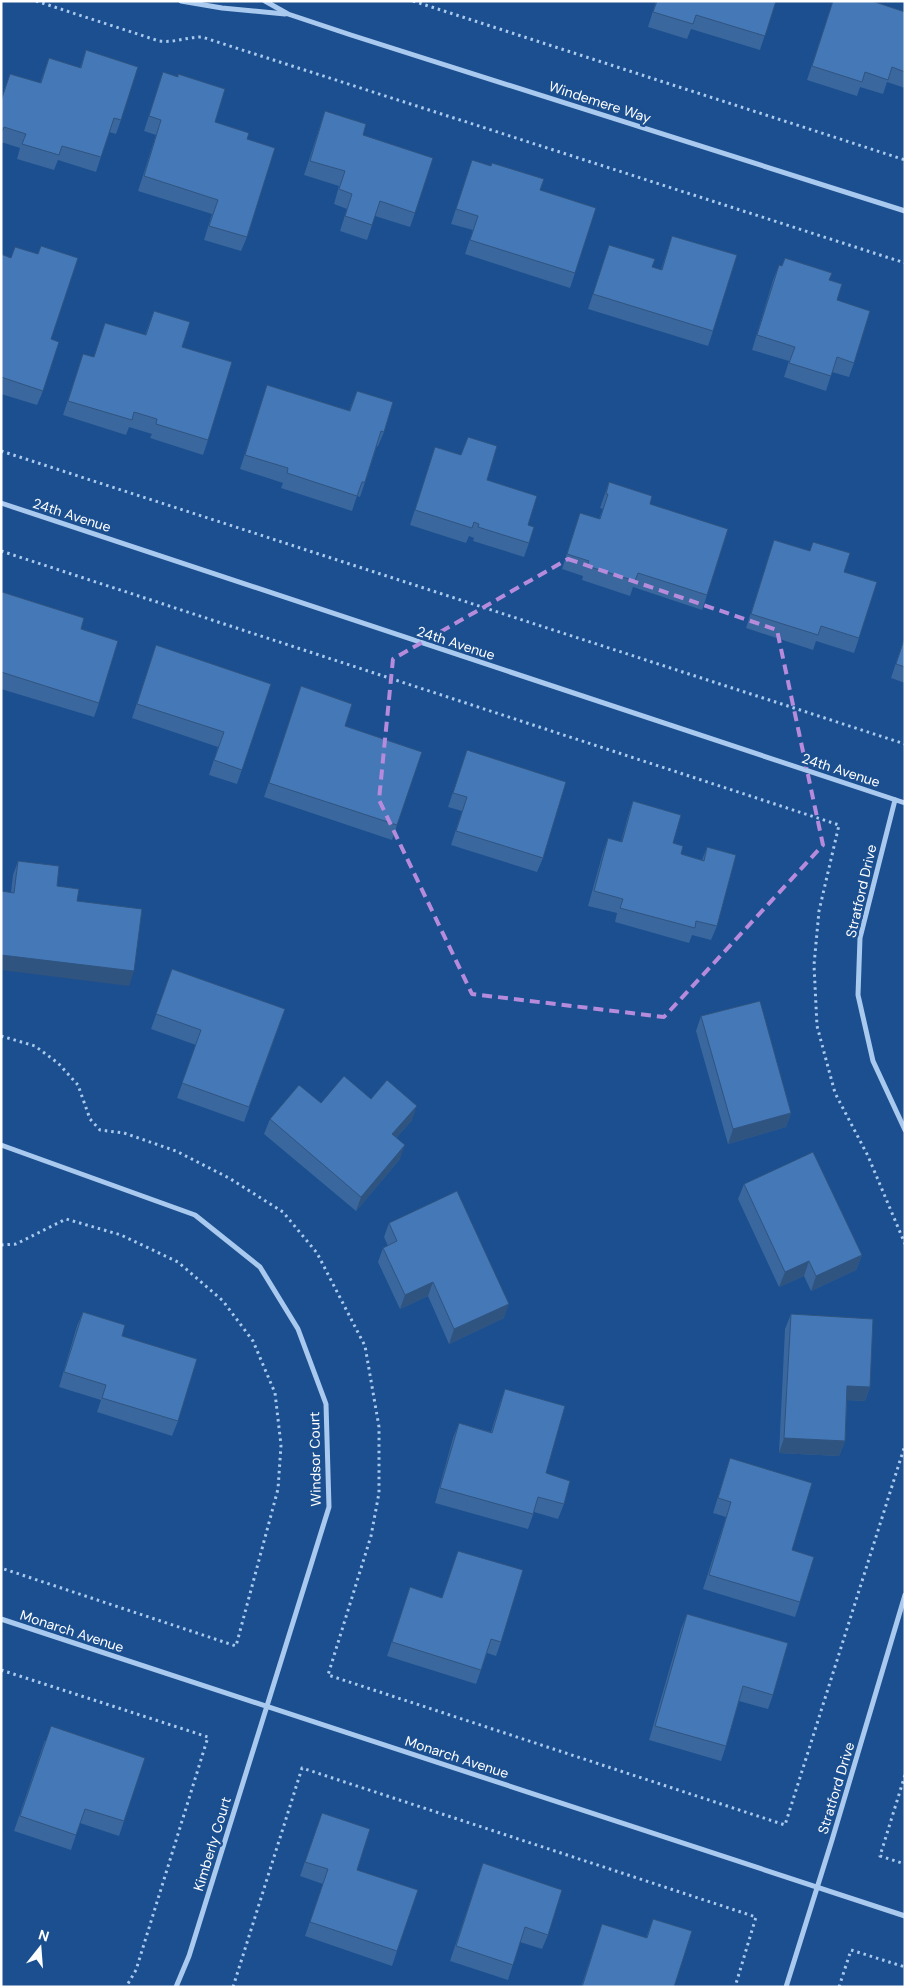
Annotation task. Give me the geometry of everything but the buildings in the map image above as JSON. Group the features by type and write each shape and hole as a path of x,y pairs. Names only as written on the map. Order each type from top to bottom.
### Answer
{"street":[{"name":"Windemere Way","path":"181,1 222,8 288,14 905,211"},
{"name":"Windemere Way","path":"266,1 288,14"},
{"name":"24th Avenue","path":"1,503 905,803"},
{"name":"Stratford Drive","path":"895,800 860,938 858,995 873,1061 905,1130"},
{"name":"Windsor Court","path":"1,1145 195,1215 260,1267 298,1329 326,1404 329,1507 267,1707"},
{"name":"Stratford Drive","path":"786,1987 818,1887 905,1595"},
{"name":"Monarch Avenue","path":"1,1619 905,1916"},
{"name":"Kimberly Court","path":"176,1987 189,1956 267,1707"}],"path":[{"path":"36,1 159,40 170,42 202,37 905,263"},
{"path":"413,1 905,160"},
{"path":"1,451 905,744"},
{"path":"1,551 839,825"},
{"path":"1,1245 16,1244 66,1219 120,1235 178,1262 223,1301 253,1341 275,1393 282,1445 278,1489 236,1646 1,1568"},
{"path":"328,1675 784,1825 905,1445"},
{"path":"1,1670 208,1737 136,1970 126,1987"},
{"path":"233,1987 302,1768 756,1917 735,1987"},
{"path":"905,1775 880,1856 905,1864"},
{"path":"839,1987 851,1950 905,1967"}],"highlighted area":[{"path":"568,559 777,630 823,845 664,1017 472,994 379,800 393,659"}]}
